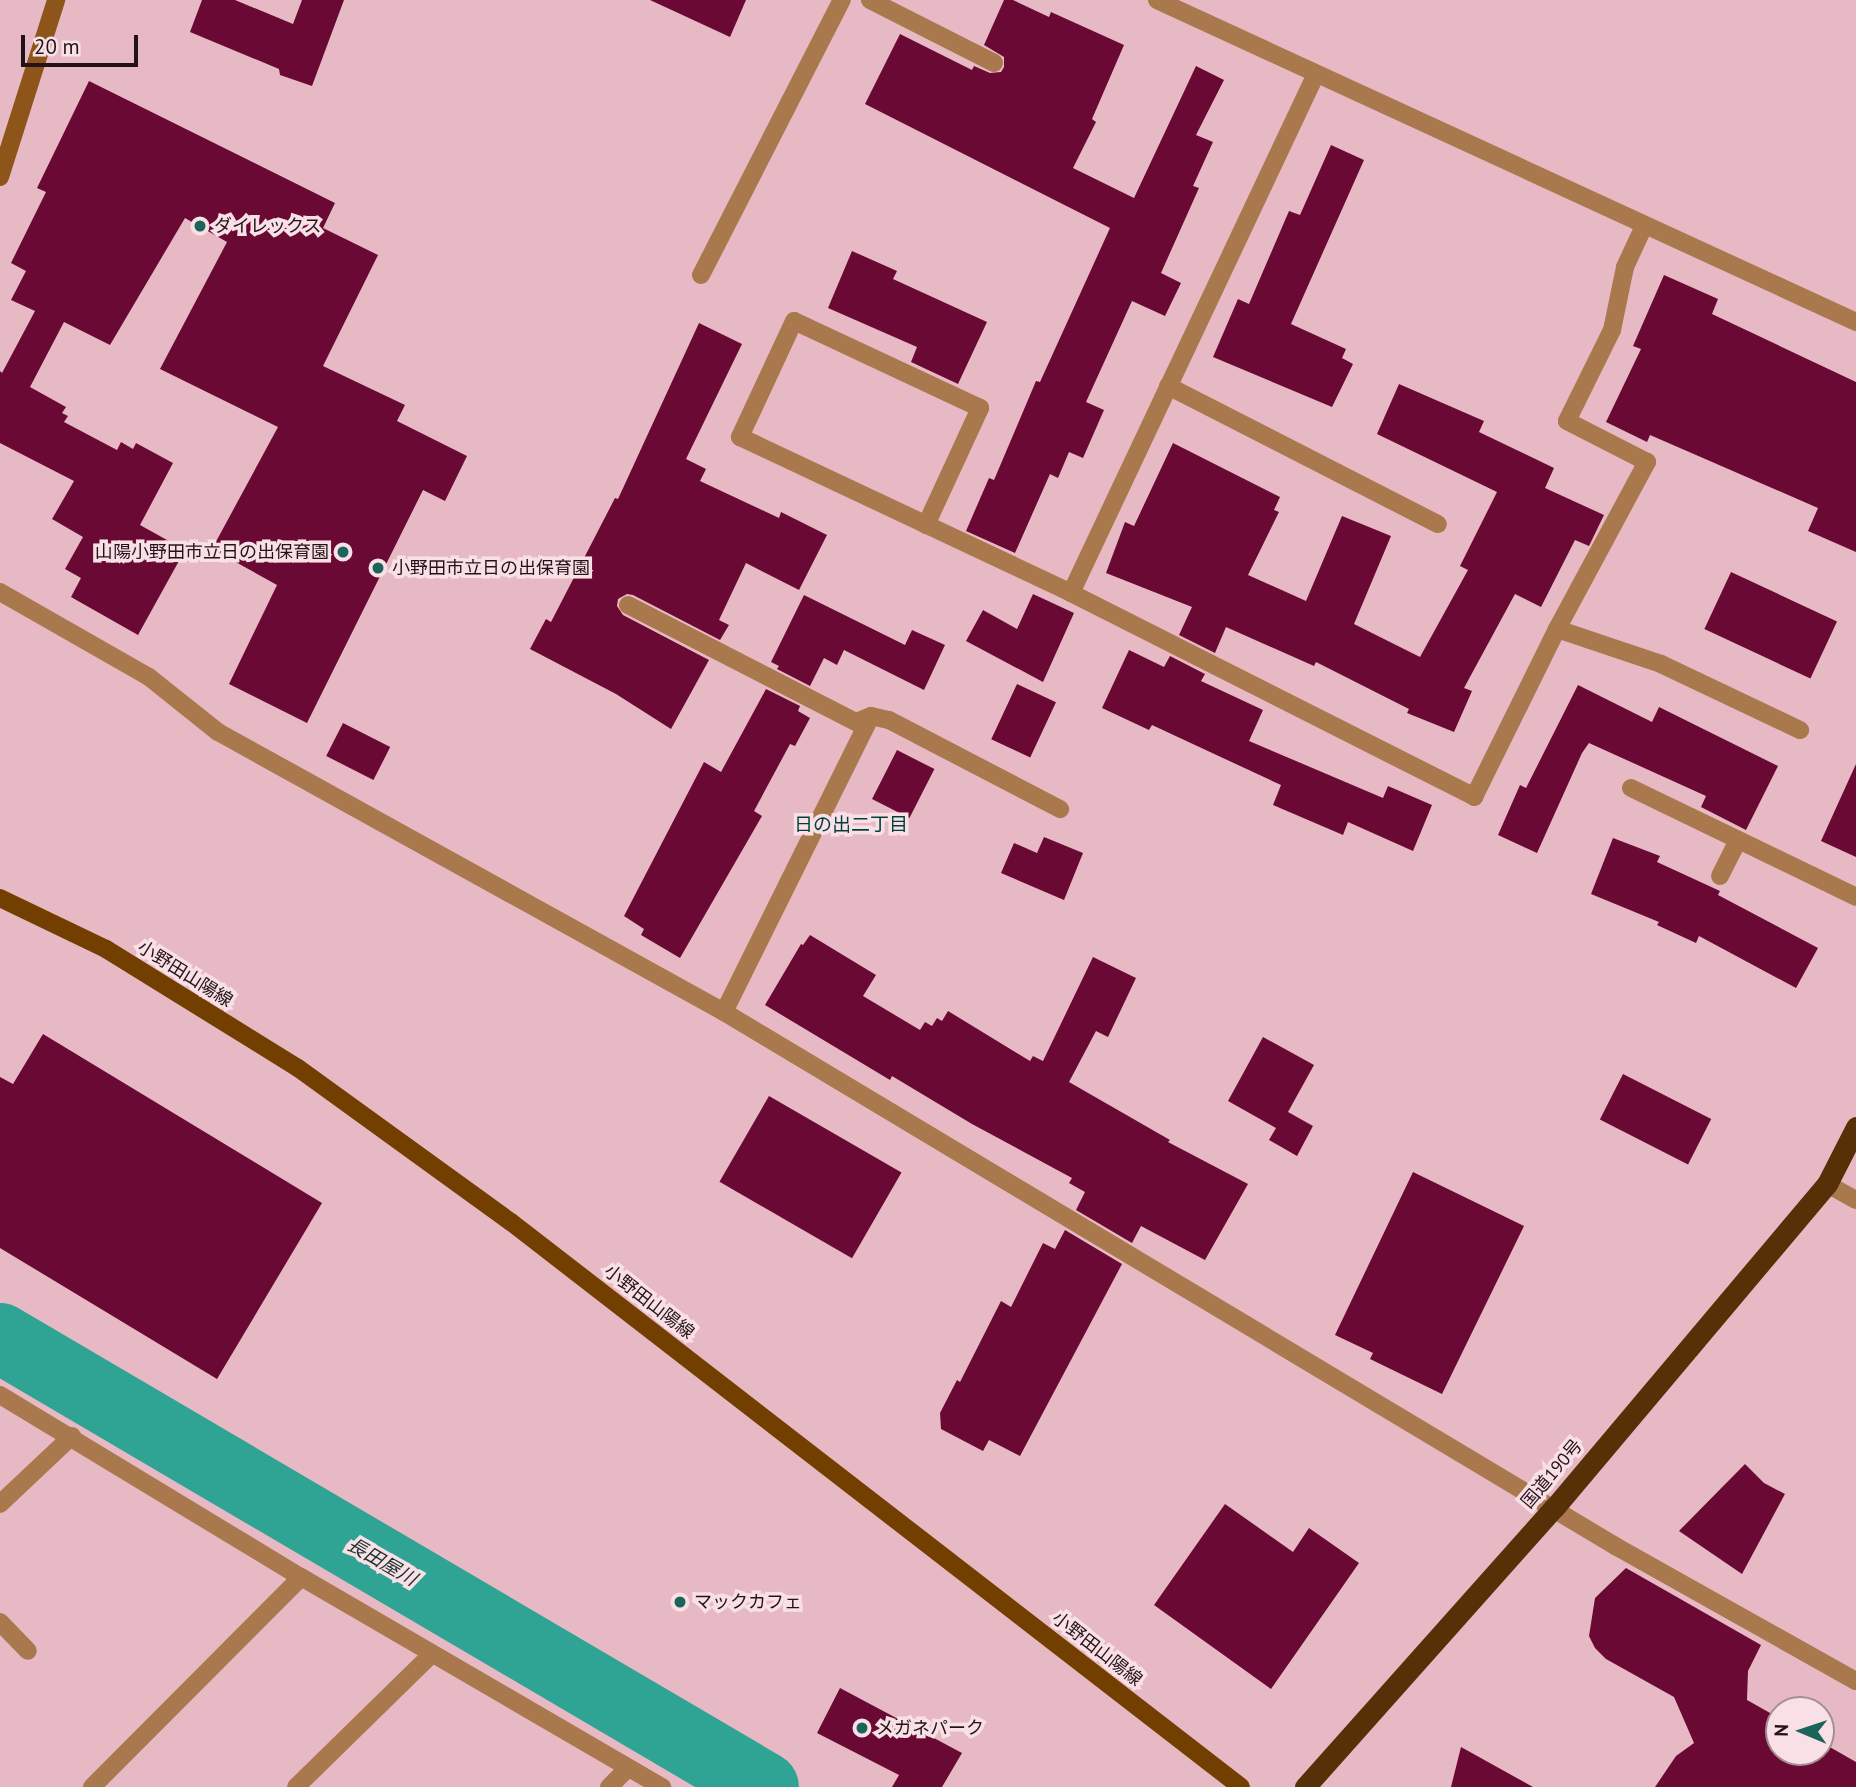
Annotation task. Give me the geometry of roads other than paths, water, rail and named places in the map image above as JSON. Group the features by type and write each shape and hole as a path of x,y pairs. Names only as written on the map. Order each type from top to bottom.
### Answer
{"highway":[{"name":"国道190号","path":"1305,1787 1554,1508 1827,1184 1856,1127"},
{"name":"国道190号","path":"1827,1184 1856,1165"}],"main road":[{"name":"小野田山陽線","path":"0,898 106,949 298,1068 511,1222 1241,1787"}],"street":[{"path":"0,177 56,0"},
{"path":"701,275 842,0"},
{"path":"870,0 994,63"},
{"path":"1157,0 1856,322"},
{"path":"1070,593 1316,74"},
{"path":"926,524 980,408 794,321 740,437 1070,593 1474,797 1557,629 1647,462 1567,421 1612,330 1625,267 1644,226"},
{"path":"1168,386 1438,524"},
{"path":"0,592 149,677 218,732 724,1012 1617,1547 1856,1681"},
{"path":"628,604 856,722 870,716 889,720 1060,809"},
{"path":"1557,629 1661,664 1800,730"},
{"path":"724,1012 870,716"},
{"path":"1631,788 1856,897"},
{"path":"1720,876 1738,840"},
{"path":"1827,1184 1856,1200"},
{"path":"0,1395 72,1436 301,1577 662,1787"},
{"path":"0,1504 72,1436"},
{"path":"92,1787 301,1577"},
{"path":"0,1622 28,1651"},
{"path":"296,1787 432,1654"},
{"path":"609,1787 628,1768"}],"waterway":[{"name":"長田屋川","path":"0,1338 764,1787"}],"place":[{"name":"ダイレックス","path":"200,226"},
{"name":"山陽小野田市立日の出保育園","path":"343,552"},
{"name":"小野田市立日の出保育園","path":"378,568"},
{"name":"マックカフェ","path":"680,1602"},
{"name":"メガネパーク","path":"862,1728"}],"district":[{"name":"日の出二丁目","path":"851,825"}]}
